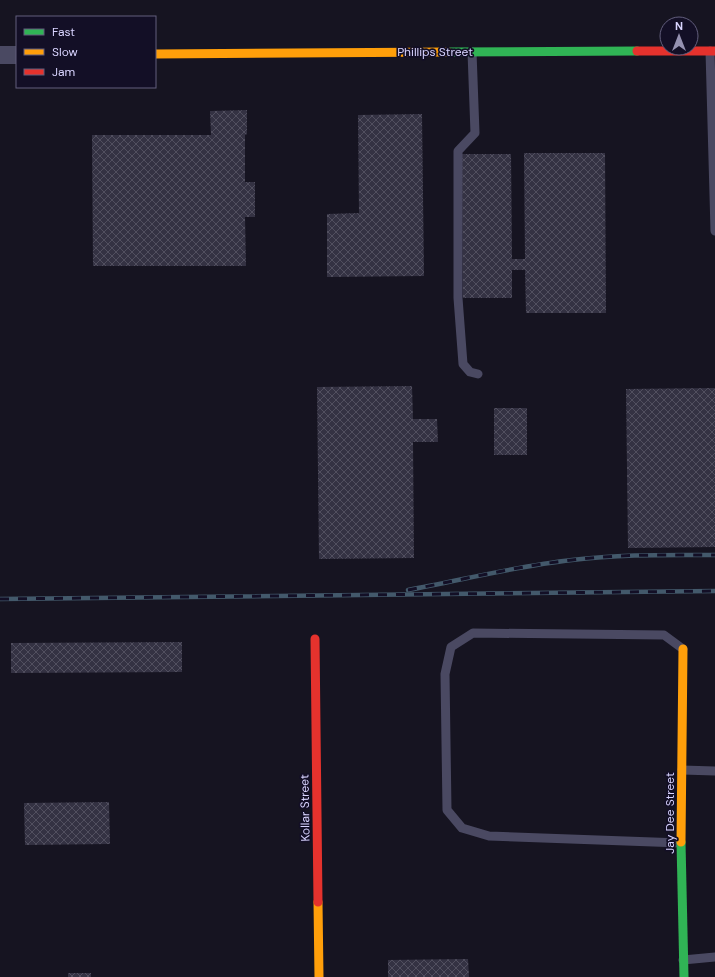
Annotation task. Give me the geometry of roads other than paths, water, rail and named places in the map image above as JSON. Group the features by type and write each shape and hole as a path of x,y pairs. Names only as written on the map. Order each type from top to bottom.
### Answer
{"street":[{"name":"Phillips Street","path":"156,54 713,51"},
{"path":"0,55 16,55"},
{"name":"Kollar Street","path":"315,639 319,977"},
{"name":"Jay Dee Street","path":"684,649 681,843 684,977"}],"lane":[{"path":"713,51 715,231"},
{"path":"472,52 475,133 458,151 458,298 464,364 470,372 478,374"},
{"path":"681,843 489,836 462,828 447,810 445,674 451,647 473,633 664,635 684,649"},
{"path":"682,770 715,771"},
{"path":"684,960 715,957"}],"railway":[{"path":"408,590 510,569 572,560 626,556 715,555"},
{"path":"0,599 715,591"}]}
